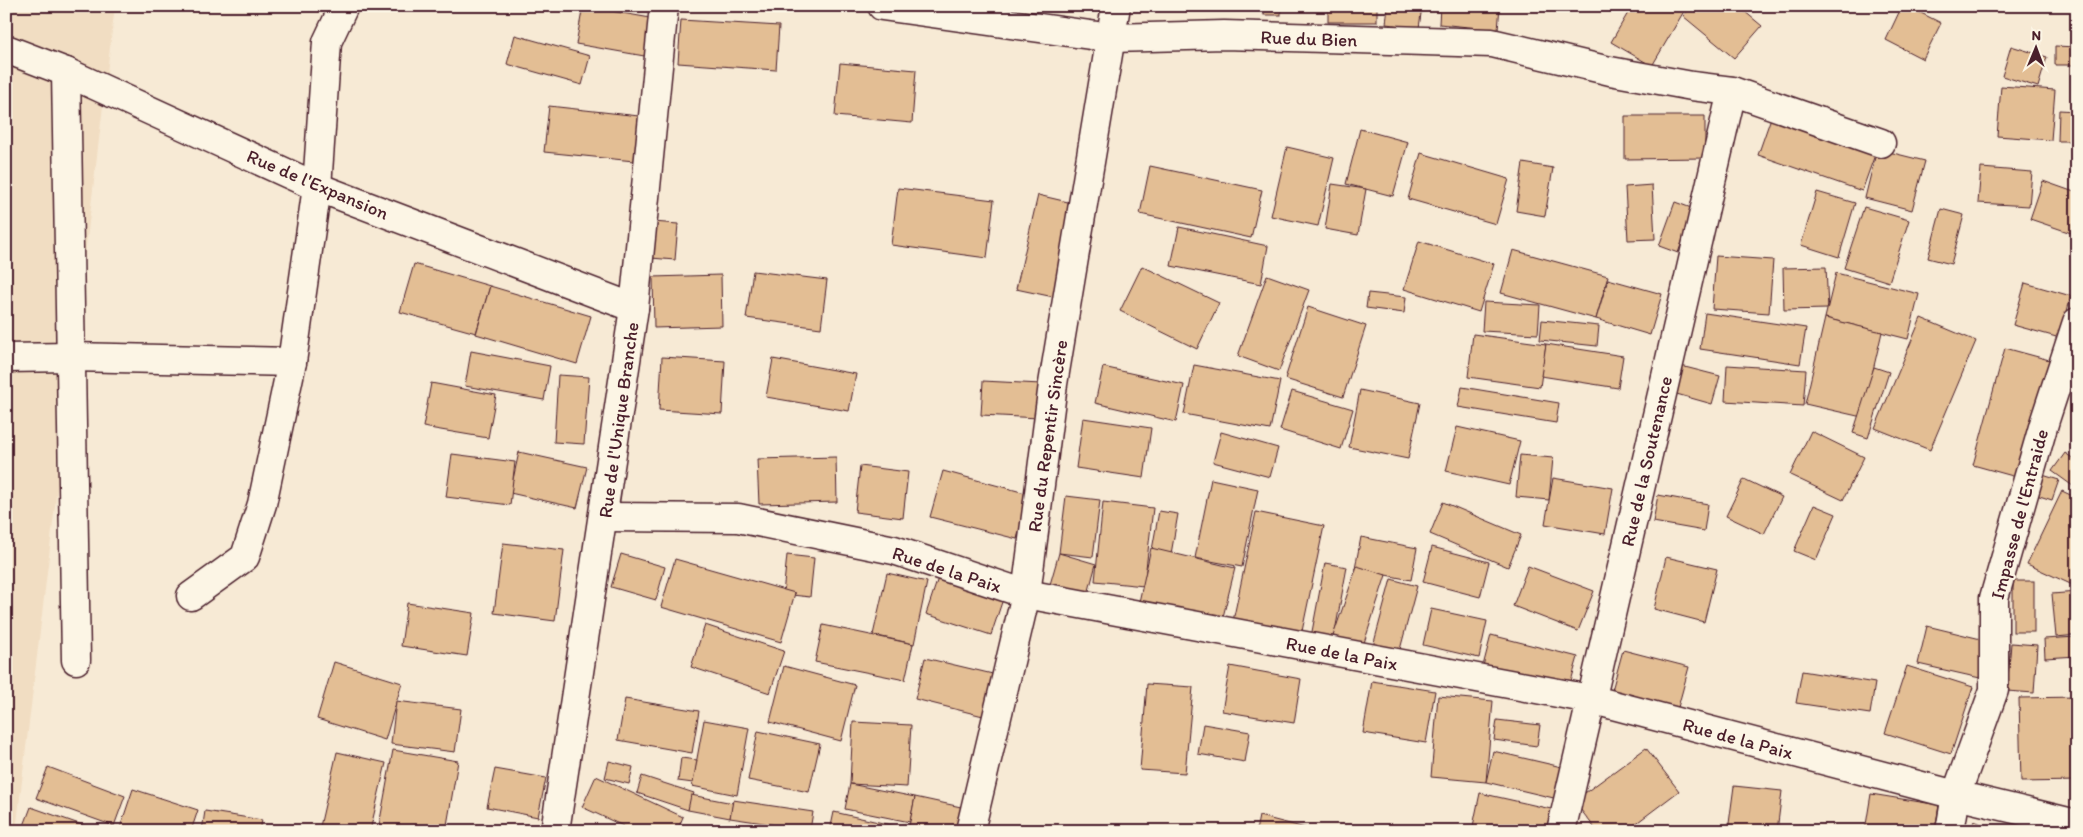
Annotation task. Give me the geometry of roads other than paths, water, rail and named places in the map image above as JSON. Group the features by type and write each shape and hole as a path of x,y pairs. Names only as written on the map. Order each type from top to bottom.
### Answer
{"street":[{"path":"191,596 245,557 262,504 292,362 317,187 327,42 344,6"},
{"name":"Rue de l'Unique Branche","path":"555,831 604,517 634,308 664,6"},
{"name":"Rue du Bien","path":"882,6 1112,38 1224,35 1492,43 1610,71 1692,86 1732,91 1881,143"},
{"name":"Rue du Repentir Sincère","path":"970,831 1026,594 1053,384 1116,6"},
{"name":"Rue de l'Expansion","path":"6,49 66,72 317,187 634,308"},
{"path":"66,72 76,660"},
{"name":"Rue de la Soutenance","path":"1561,831 1732,91"},
{"name":"Impasse de l'Entraide","path":"1950,831 1956,794 1994,690 1994,598 2045,420 2077,322"},
{"path":"6,358 71,357 292,362"},
{"name":"Rue de la Paix","path":"604,517 738,518 894,550 1026,594 1590,700 2077,824"}]}
